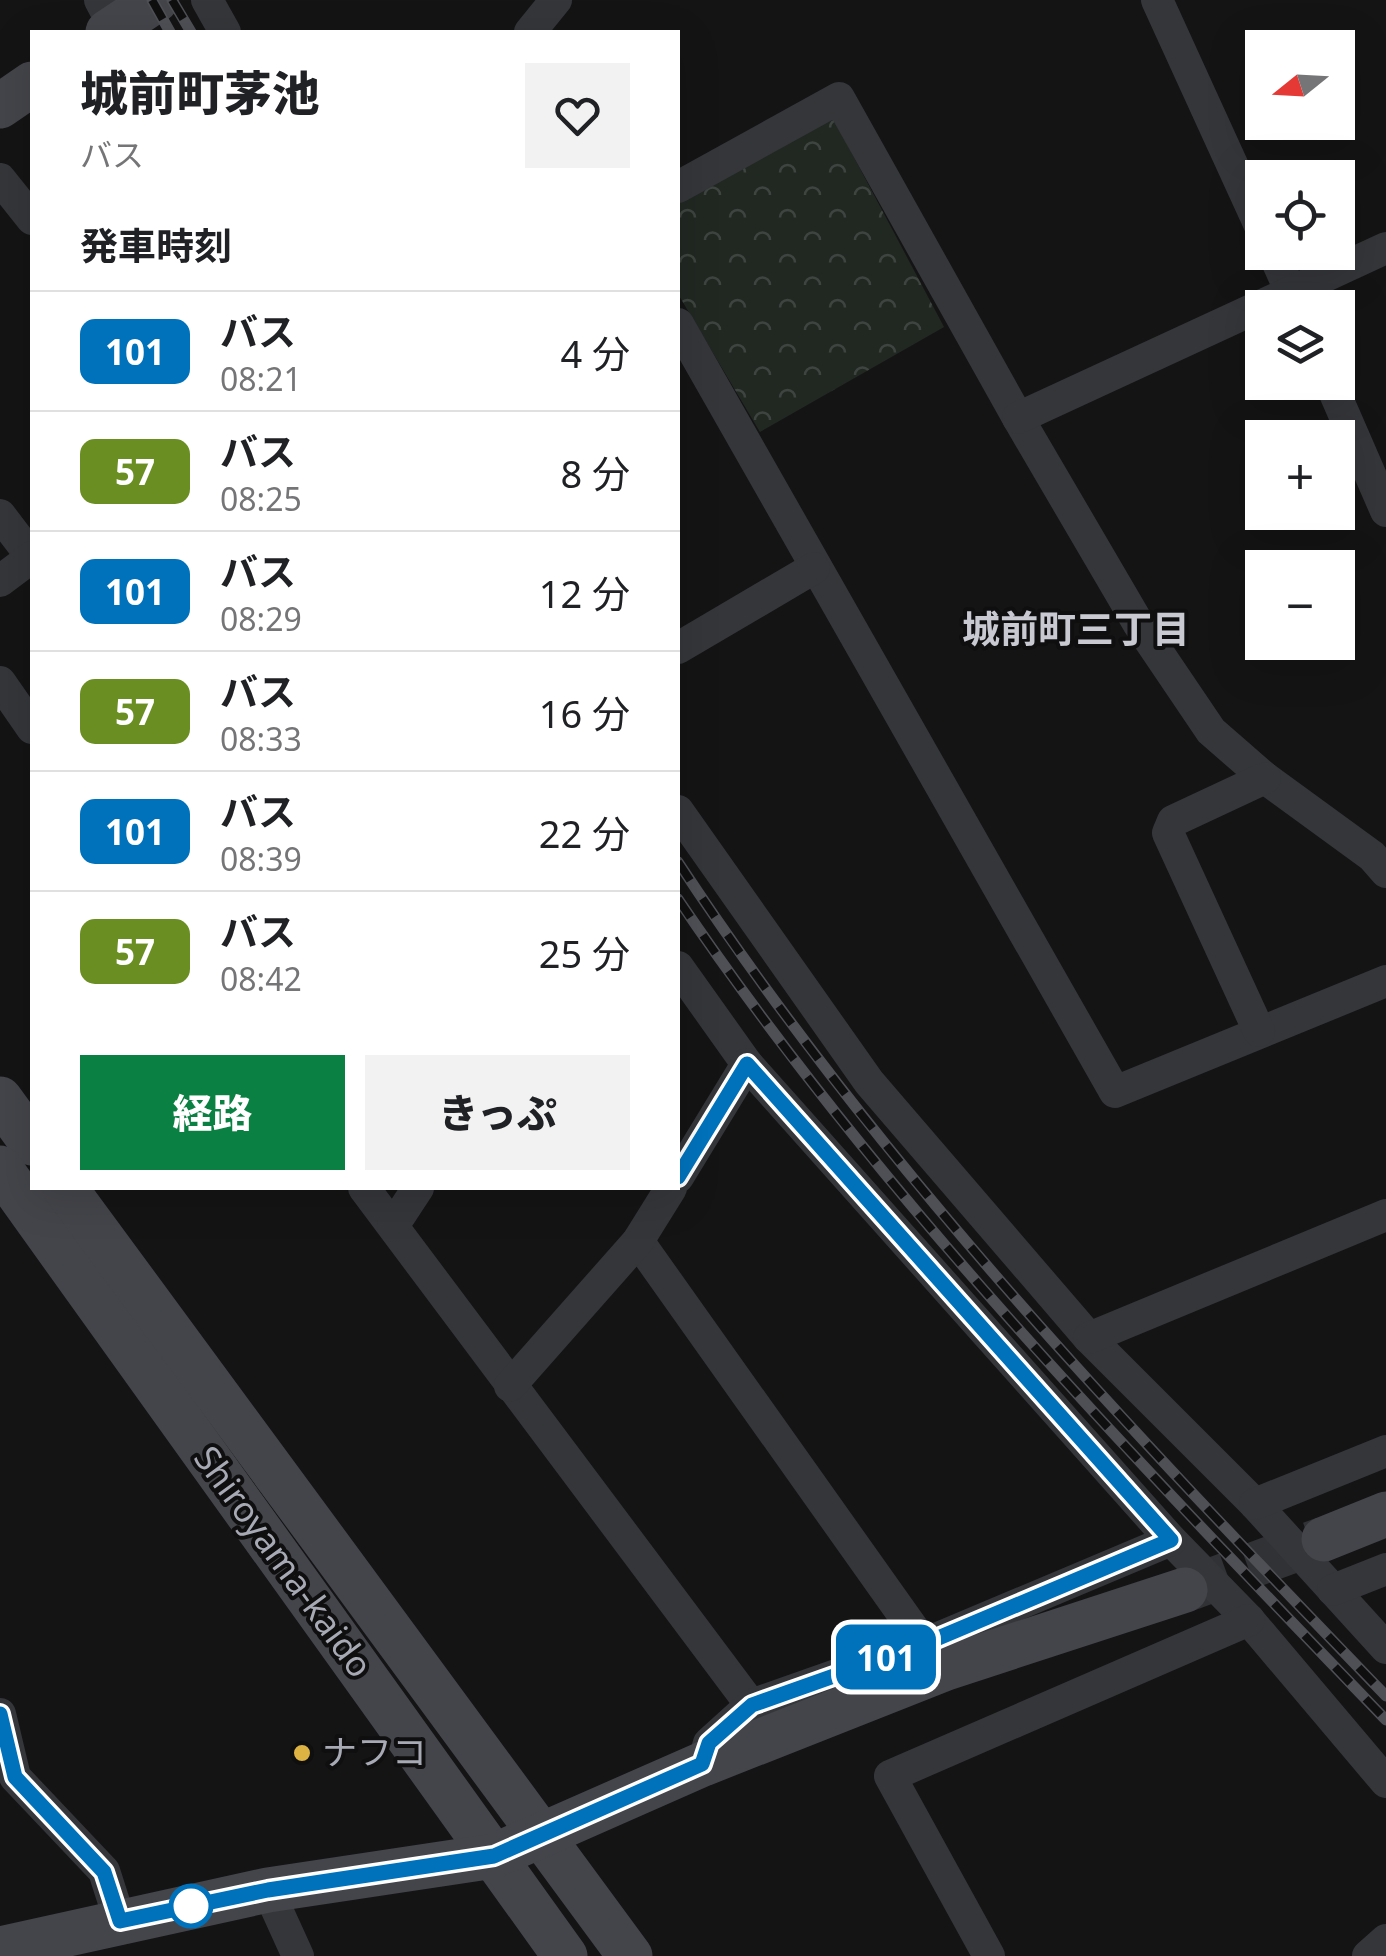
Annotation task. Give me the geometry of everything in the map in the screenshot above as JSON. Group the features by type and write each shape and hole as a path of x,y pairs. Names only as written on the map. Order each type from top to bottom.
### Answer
{"street":[{"path":"110,23 156,0"},
{"path":"208,0 224,30"},
{"path":"532,30 556,0"},
{"path":"1156,0 1245,193"},
{"path":"0,106 30,85"},
{"path":"680,186 840,98 1018,418 1138,623 1210,732 1265,778 1372,856 1386,872"},
{"path":"0,179 30,216"},
{"path":"1310,290 1386,248"},
{"path":"1018,418 1245,320"},
{"path":"680,328 1114,1092 1386,981"},
{"path":"1338,400 1386,511"},
{"path":"0,515 30,554"},
{"path":"0,581 30,558"},
{"path":"680,647 814,568"},
{"path":"0,682 30,725"},
{"path":"1260,1031 1168,833 1173,821 1265,778"},
{"path":"680,813 869,1082 1090,1338 1255,1504 1386,1648"},
{"path":"680,970 747,1064 1171,1540 1249,1620 1386,1782"},
{"path":"680,1174 747,1064"},
{"path":"0,1099 30,1140"},
{"name":"Shiroyama-kaido","path":"12,1185 565,1956"},
{"name":"Shiroyama-kaido","path":"66,1190 630,1956"},
{"path":"366,1190 752,1705"},
{"path":"393,1226 417,1190"},
{"path":"510,1386 638,1241 670,1190"},
{"path":"1090,1338 1386,1215"},
{"path":"638,1241 924,1644"},
{"path":"1255,1504 1386,1451"},
{"path":"1324,1538 1386,1514"},
{"path":"702,1764 709,1743 752,1705 924,1644 1171,1540"},
{"path":"1332,1590 1386,1569"},
{"path":"0,1949 268,1890 494,1856 702,1764 946,1668 1185,1590"},
{"path":"989,1956 890,1776 1249,1620"},
{"path":"0,1714 7,1779 104,1872 120,1921"},
{"path":"268,1890 298,1956"},
{"path":"1368,1956 1386,1940"}],"green space":[{"path":"831,114 944,327 760,432 680,297 680,201"}],"tunnel":[{"path":"1185,1590 1324,1539"}],"railway":[{"path":"152,0 169,30"},
{"path":"172,0 190,30"},
{"path":"680,865 838,1085 924,1191 1104,1397 1386,1696"},
{"path":"680,902 839,1118 925,1222 1105,1425 1386,1720"}],"bus line":[{"name":"101","path":"0,1714 15,1777 104,1872 120,1921 268,1890 494,1856 702,1764 709,1743 752,1705 924,1644 1171,1540 747,1064 680,1174"}],"place":[{"name":"ナフコ","path":"302,1753"}],"district":[{"name":"城前町三丁目","path":"1076,630"}]}
